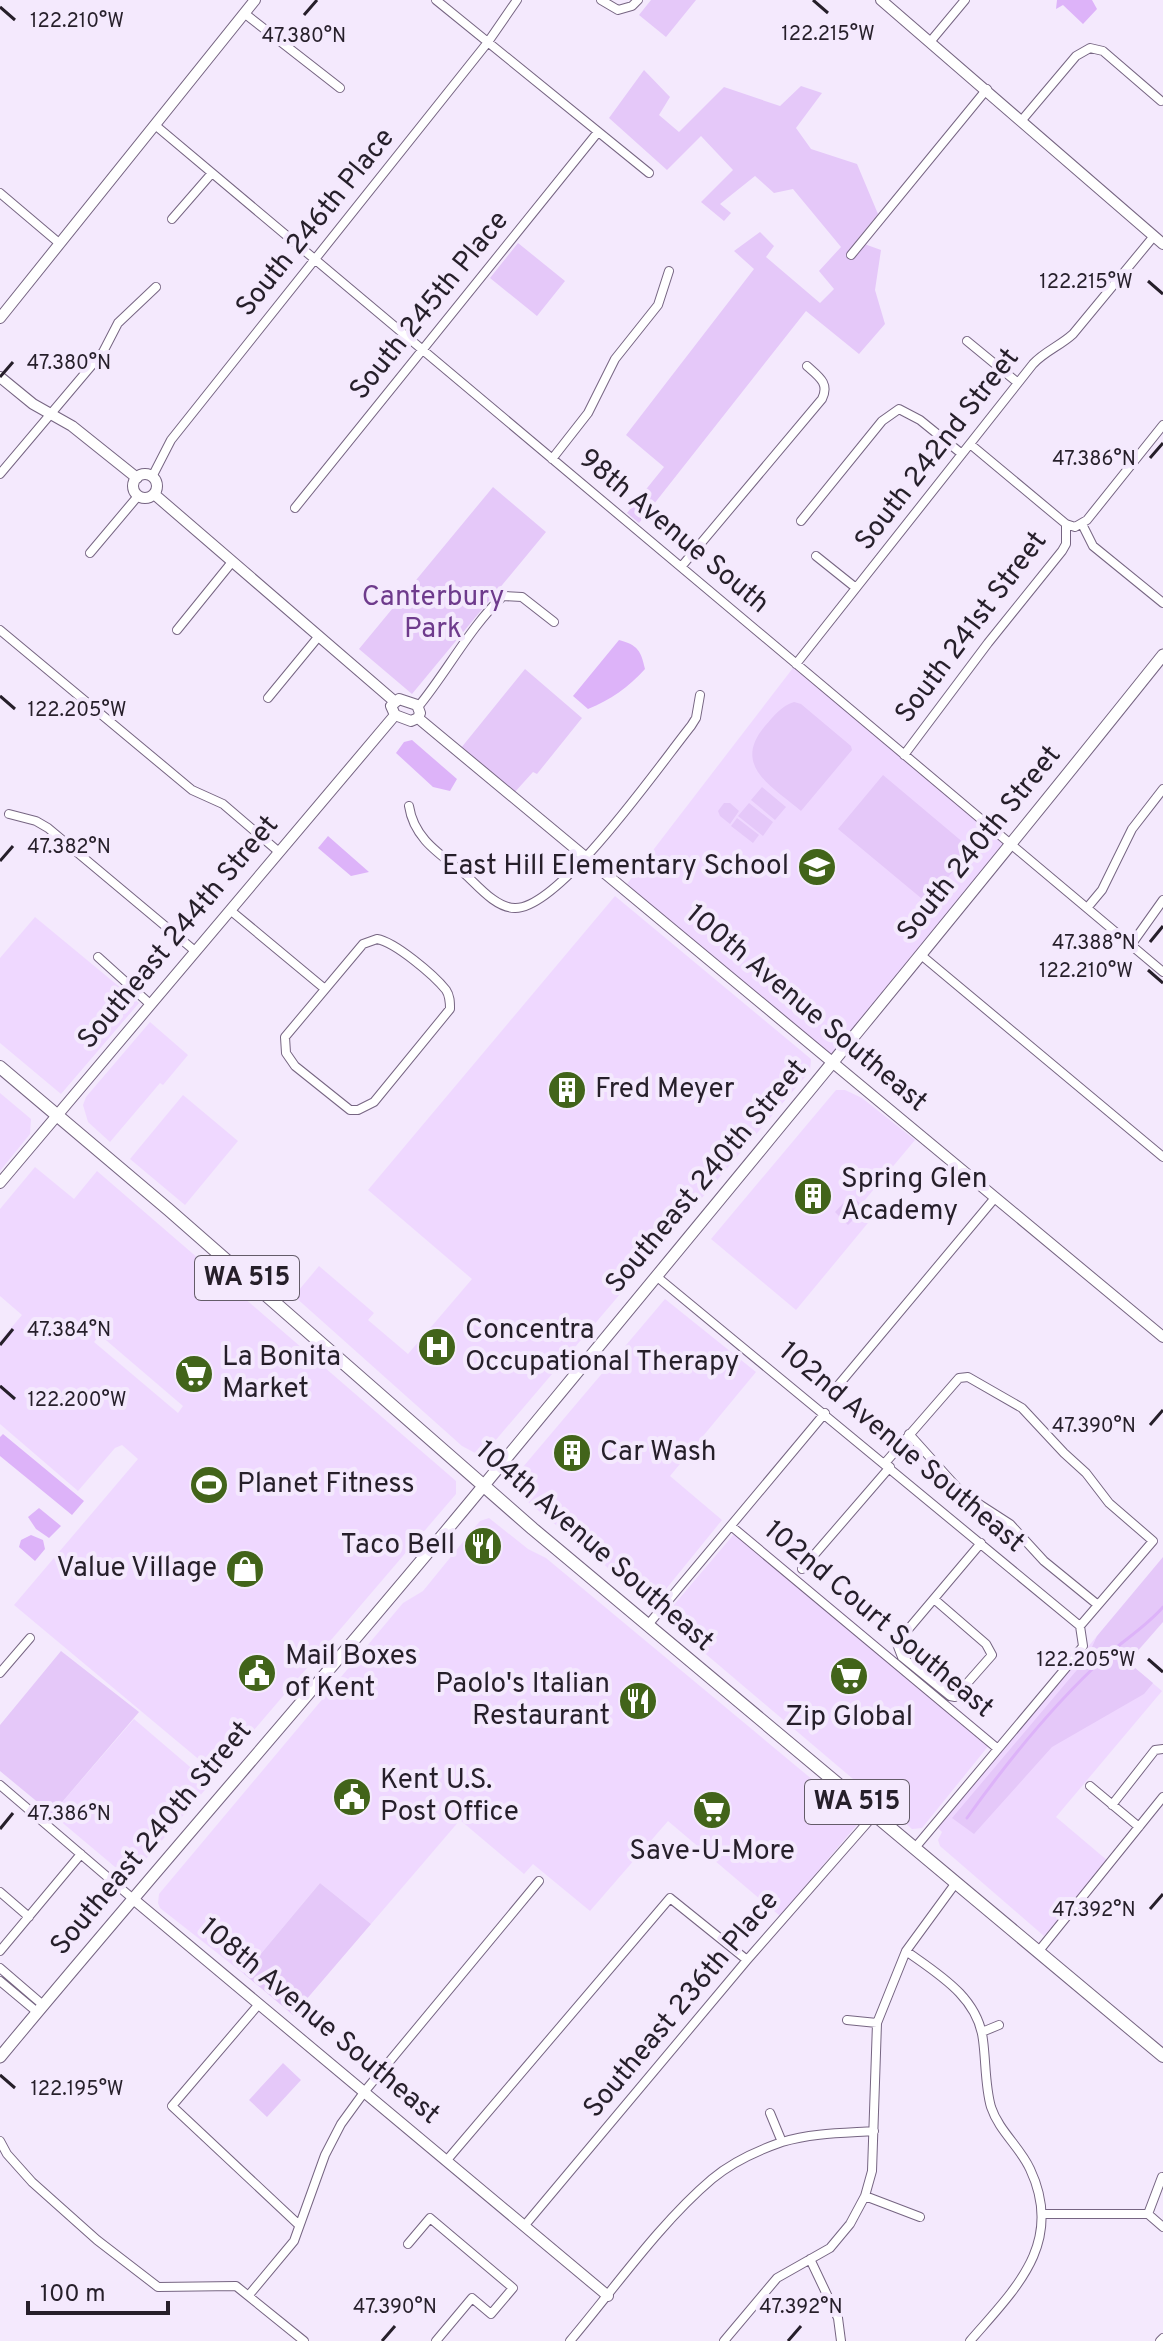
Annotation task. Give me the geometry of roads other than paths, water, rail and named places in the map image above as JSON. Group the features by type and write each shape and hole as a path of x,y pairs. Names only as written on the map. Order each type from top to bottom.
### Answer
{"main road":[{"name":"South 240th Street","path":"834,1063 1163,655"},
{"name":"Southeast 240th Street","path":"0,2057 484,1486 834,1063"},
{"name":"104th Avenue Southeast","path":"0,1067 647,1626 1163,2056"}],"street":[{"path":"0,318 255,0"},
{"path":"436,0 649,173"},
{"name":"South 246th Place","path":"152,477 171,440 488,42 517,0"},
{"path":"601,0 611,8 625,9 638,0"},
{"path":"881,0 1159,240"},
{"path":"930,42 965,0"},
{"path":"244,13 340,88"},
{"path":"1022,120 1076,56 1090,48 1103,51 1161,101"},
{"path":"851,255 987,89"},
{"name":"98th Avenue South","path":"155,125 1163,972"},
{"name":"South 245th Place","path":"295,508 598,132"},
{"path":"172,219 212,173"},
{"path":"0,193 59,243"},
{"name":"South 242nd Street","path":"796,664 1045,351 1066,340 1159,240"},
{"path":"552,459 588,413 615,359 658,305 669,271"},
{"path":"0,474 103,352 124,316 156,287"},
{"path":"967,341 1018,383"},
{"path":"681,567 822,399 826,387 824,381 807,366"},
{"path":"0,377 50,415 72,426 137,478"},
{"path":"801,521 882,421 899,409 920,420 962,454"},
{"name":"South 241st Street","path":"904,755 1062,551 1074,525 1163,425"},
{"path":"970,444 1074,525 1093,546 1163,603"},
{"path":"142,475 152,477 157,487 154,494 148,498 138,496 134,489 137,478 142,475"},
{"path":"154,494 394,701"},
{"path":"90,553 138,496"},
{"path":"816,556 856,588"},
{"path":"177,630 232,562"},
{"path":"394,701 391,708 395,715 411,721 460,648 503,596 516,595 527,599 554,622"},
{"path":"0,630 192,790 223,804 279,852"},
{"path":"268,698 319,636"},
{"path":"409,806 412,824 421,837 499,902 518,908 540,899 587,857 691,726 696,718 700,695"},
{"path":"394,701 399,699 418,712"},
{"name":"100th Avenue Southeast","path":"418,712 994,1199 1161,1331"},
{"name":"Southeast 244th Street","path":"0,1183 395,715"},
{"path":"1087,908 1102,890 1132,829 1163,789"},
{"path":"9,814 48,828 195,951"},
{"path":"1131,945 1163,900"},
{"path":"230,910 325,989"},
{"path":"377,939 393,944 444,988 450,1000 450,1009 374,1102 358,1110 345,1108 295,1066 284,1045 287,1033 325,989 363,944 377,939"},
{"path":"921,955 1163,1157"},
{"path":"98,957 150,1004"},
{"path":"836,1388 994,1199"},
{"name":"102nd Avenue Southeast","path":"656,1276 1080,1626"},
{"path":"802,1569 909,1434 959,1378 968,1377 1022,1408 1093,1480 1109,1503 1153,1541 1080,1626 1083,1646 914,1849"},
{"path":"647,1626 731,1526 822,1411 828,1398"},
{"path":"909,1434 962,1493 1010,1524 1044,1561 1098,1605"},
{"name":"102nd Court Southeast","path":"731,1526 998,1749"},
{"path":"934,1599 981,1543"},
{"name":"102nd Court Southeast","path":"934,1599 990,1648 992,1655 959,1696 950,1696 902,1657 898,1649 900,1639 934,1599"},
{"path":"0,1673 30,1638"},
{"path":"1112,1805 1155,1750 1163,1749"},
{"name":"108th Avenue Southeast","path":"0,1785 608,2296"},
{"path":"1090,1786 1139,1827"},
{"path":"1038,1952 1163,1797"},
{"name":"Southeast 236th Place","path":"525,2225 747,1960 874,1815"},
{"path":"0,1951 81,1854"},
{"path":"249,2295 294,2241 325,2155 341,2124 539,1881"},
{"path":"724,2341 777,2278 830,2248 850,2224 865,2196 872,2171 877,2023 906,1951 955,1884"},
{"path":"0,1892 29,1917"},
{"path":"447,2160 670,1898 747,1960"},
{"path":"906,1951 950,1983 971,2007 982,2032 991,2107 1030,2169 1039,2192 1042,2214 1039,2242 1032,2263 1021,2282 970,2341"},
{"path":"0,1968 40,2008"},
{"path":"0,1981 40,2008"},
{"path":"259,2004 172,2106 299,2225"},
{"path":"847,2020 877,2023"},
{"path":"982,2032 999,2025"},
{"path":"770,2113 782,2142"},
{"path":"570,2341 678,2212 714,2177 782,2142 815,2135 874,2131"},
{"path":"0,2141 3,2152 32,2182 97,2240 158,2287 236,2286 304,2341"},
{"path":"1148,2214 1162,2177"},
{"path":"865,2196 920,2217"},
{"path":"1042,2214 1148,2214 1163,2227"},
{"path":"408,2244 430,2218 513,2288 491,2314 472,2298 436,2341"},
{"path":"810,2259 838,2318 841,2341"}],"waterway":[{"path":"967,1818 1048,1715 1103,1659 1163,1607"}],"place":[{"name":"East Hill Elementary School","path":"817,867"},
{"name":"Fred Meyer","path":"567,1090"},
{"name":"Spring Glen Academy","path":"813,1196"},
{"name":"Concentra Occupational Therapy","path":"437,1347"},
{"name":"La Bonita Market","path":"194,1374"},
{"name":"Car Wash","path":"572,1453"},
{"name":"Planet Fitness","path":"209,1485"},
{"name":"Taco Bell","path":"483,1546"},
{"name":"Value Village","path":"245,1569"},
{"name":"Mail Boxes of Kent","path":"257,1673"},
{"name":"Zip Global","path":"849,1676"},
{"name":"Paolo's Italian Restaurant","path":"638,1701"},
{"name":"Kent U.S. Post Office","path":"352,1797"},
{"name":"Save-U-More","path":"712,1810"}],"park label":[{"name":"Canterbury Park","path":"433,614"}]}
